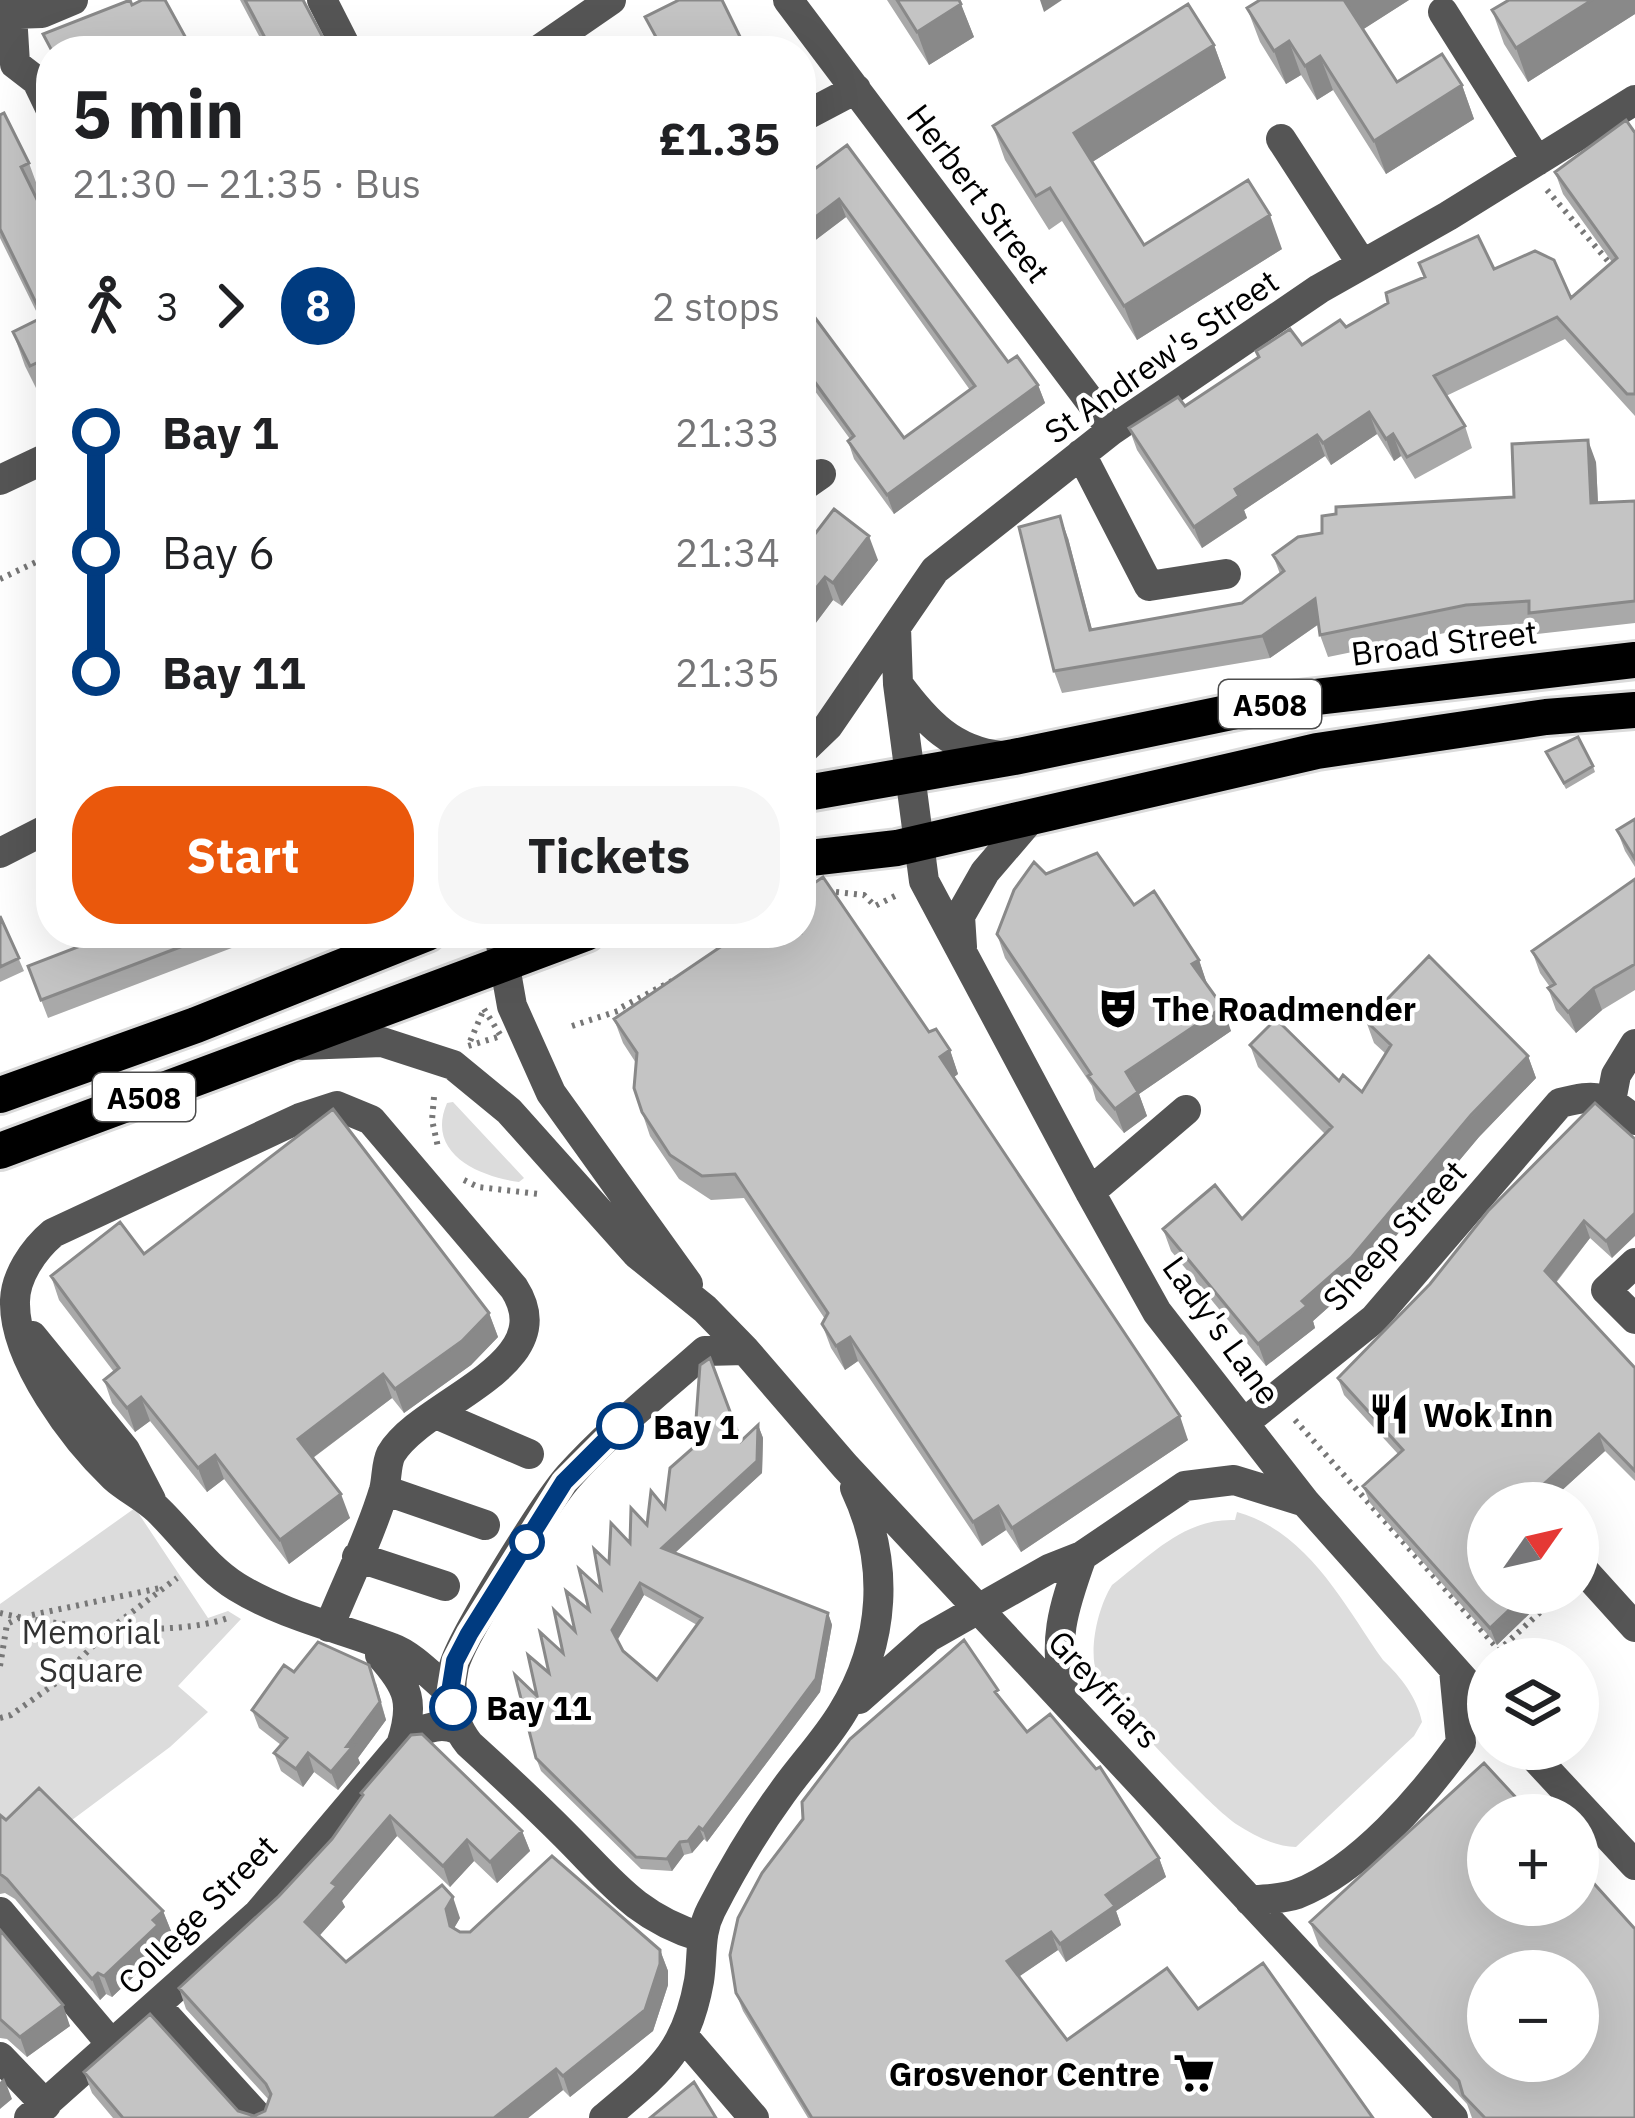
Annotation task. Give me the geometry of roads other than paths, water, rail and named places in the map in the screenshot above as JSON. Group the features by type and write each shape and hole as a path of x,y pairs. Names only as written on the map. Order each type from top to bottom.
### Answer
{"highway":[{"name":"Broad Street","path":"910,774 1014,758 1289,700 1635,660"},
{"name":"A508","path":"816,857 917,843 1317,751 1546,717 1635,710"},
{"name":"A508","path":"816,791 910,774"},
{"name":"A508","path":"0,1095 196,1025 389,948"},
{"name":"A508","path":"0,1151 289,1046 502,949"}],"street":[{"path":"36,80 7,64 18,10 73,0"},
{"path":"322,0 340,36"},
{"path":"559,36 611,0"},
{"name":"Herbert Street","path":"788,0 816,36"},
{"path":"1443,12 1533,164"},
{"name":"Herbert Street","path":"816,37 1112,430"},
{"path":"816,110 856,89"},
{"name":"St Andrew's Street","path":"816,738 935,570 1112,430 1318,289 1632,109"},
{"path":"1281,139 1362,265"},
{"path":"1081,454 1148,586 1226,574"},
{"path":"0,480 36,462"},
{"name":"Lady's Lane","path":"896,627 898,684 924,881 1090,1192 1157,1312 1305,1502 1467,1684"},
{"path":"898,684 938,732 974,753 1014,758"},
{"path":"962,952 960,916 986,872 1034,816"},
{"path":"0,853 36,835"},
{"name":"Greyfriars","path":"502,949 512,1006 551,1093 705,1309"},
{"name":"Greyfriars","path":"289,1046 382,1042 453,1065 509,1111 637,1254 705,1309 745,1351 845,1466 1453,2118"},
{"name":"Sheep Street","path":"1245,1422 1374,1319 1560,1103 1612,1106 1616,1075 1635,1044"},
{"path":"329,1627 384,1490 391,1455 496,1369 519,1346 526,1324 525,1305 371,1120 337,1106 317,1111 53,1233 9,1282 18,1323 124,1450 154,1505 214,1568 237,1587 329,1627 394,1648 450,1692"},
{"path":"1090,1192 1186,1111"},
{"path":"1635,1263 1606,1290 1635,1319"},
{"path":"457,1729 450,1692 455,1661 564,1482 592,1451 705,1351 745,1351"},
{"path":"436,1414 529,1454"},
{"path":"604,2118 649,2080 685,2038 707,1917 750,1840 841,1716 864,1673 872,1646 880,1566 872,1527 845,1466"},
{"path":"841,1716 928,1637 1049,1569 1082,1556 1167,1496 1197,1482 1234,1480 1305,1502"},
{"path":"384,1490 485,1525"},
{"path":"1065,1698 1057,1634 1082,1556"},
{"path":"357,1557 445,1586"},
{"path":"1599,1587 1635,1627"},
{"path":"368,1642 406,1683 409,1721 400,1745"},
{"path":"1250,1901 1294,1895 1338,1872 1427,1790 1461,1743 1454,1670"},
{"path":"400,1745 444,1724 457,1729 562,1848 646,1914 701,1936"},
{"name":"College Street","path":"35,2114 258,1915 400,1745"},
{"path":"1547,1770 1635,1865"},
{"path":"0,1912 113,2046"},
{"path":"157,2006 259,2118"},
{"path":"685,2038 754,2118"},
{"path":"0,2057 35,2114"}],"place":[{"name":"The Roadmender","path":"1118,1008"},
{"name":"Wok Inn","path":"1389,1414"},
{"name":"Bay 1","path":"620,1426"},
{"name":"Bay 11","path":"453,1707"},
{"name":"Grosvenor Centre","path":"1194,2073"}],"park label":[{"name":"Memorial Square","path":"91,1650"}]}
